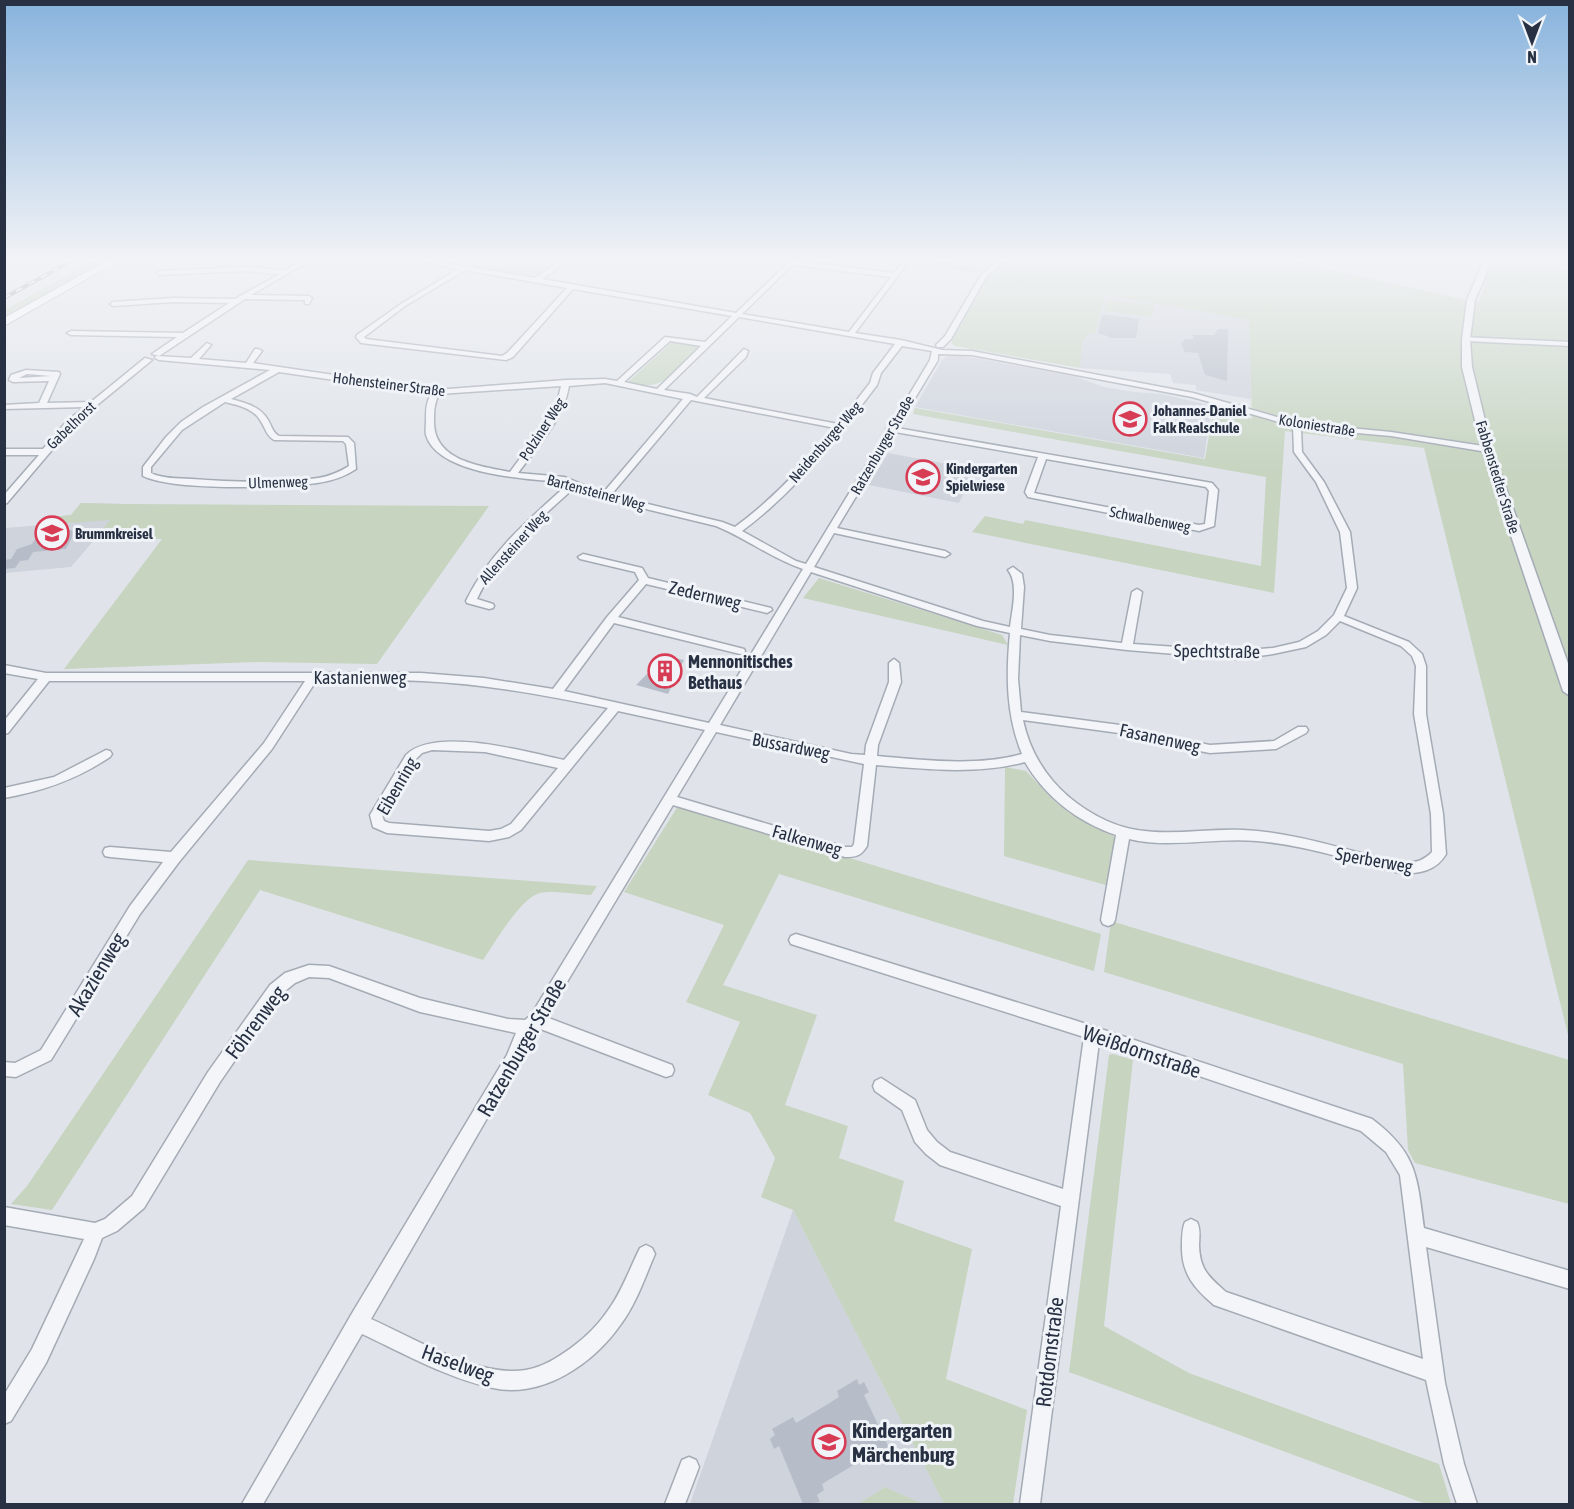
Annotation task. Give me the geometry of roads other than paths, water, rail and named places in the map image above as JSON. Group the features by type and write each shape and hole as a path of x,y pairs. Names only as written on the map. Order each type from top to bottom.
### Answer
{"street":[{"path":"158,356 190,330"},
{"path":"369,330 360,337 364,341 503,358 510,355 532,330"},
{"path":"660,390 724,330"},
{"path":"830,330 914,344 936,350 952,330"},
{"path":"851,334 854,330"},
{"name":"Fabbenstedter Straße","path":"1467,330 1467,367 1487,449 1569,691"},
{"path":"71,333 183,335"},
{"path":"948,337 949,349"},
{"path":"619,383 668,339 708,345"},
{"path":"1466,339 1569,344"},
{"name":"Neidenburger Weg","path":"736,531 782,492 840,427 874,383 877,373 901,342"},
{"path":"194,360 207,345"},
{"name":"Ratzenburger Straße","path":"252,1504 514,1058 519,1041 832,530 936,350 949,349"},
{"name":"Koloniestraße","path":"936,350 949,349 1184,393 1297,424 1391,434 1487,449"},
{"path":"248,365 258,351"},
{"path":"605,496 695,397 743,355 744,351"},
{"name":"Hohensteiner Straße","path":"158,356 248,365 436,392 475,391 566,382 619,383 660,390"},
{"name":"Gabelhorst","path":"5,501 44,452 90,404 148,360 147,357 158,356"},
{"name":"Ulmenweg","path":"227,400 253,408 264,417 270,434 277,438 345,439 350,443 353,467 342,477 314,481 198,483 156,479 146,474 147,467 183,424 278,369"},
{"path":"42,405 54,379"},
{"name":"Polziner Weg","path":"512,475 555,412 565,393 566,382"},
{"path":"660,390 840,427"},
{"name":"Bartensteiner Weg","path":"436,392 430,403 429,434 436,445 465,465 512,475 551,478 573,483 591,493 693,516 736,531 793,563 807,568"},
{"path":"4,408 90,404"},
{"name":"Spechtstraße","path":"807,568 914,604 1015,632 1126,647 1236,655 1302,645 1322,633 1338,617 1353,588 1347,540 1320,482 1298,452 1297,424"},
{"name":"Schwalbenweg","path":"890,429 1043,455 1209,485 1214,490 1209,526 1199,528 1031,495 1029,492 1043,455"},
{"path":"4,452 44,452"},
{"name":"Allensteiner Weg","path":"489,606 471,601 478,583 505,550 573,483"},
{"path":"832,530 945,554"},
{"name":"Zedernweg","path":"583,557 639,570 644,580 767,610"},
{"path":"1013,570 1017,574 1019,587 1015,632"},
{"name":"Zedernweg","path":"556,693 611,619 644,580"},
{"path":"1126,647 1137,592"},
{"name":"Sperberweg","path":"1015,632 1015,715 1017,730 1027,757 1042,779 1064,801 1091,820 1123,833 1158,838 1241,835 1269,838 1401,868 1420,869 1431,864 1439,854 1437,814 1420,714 1420,666 1417,654 1405,644 1338,617"},
{"path":"611,619 740,651"},
{"path":"872,760 872,745 895,682 894,663"},
{"name":"Kastanienweg","path":"4,669 46,677 421,676 484,682 556,693 711,729"},
{"path":"4,730 46,677"},
{"name":"Akazienweg","path":"4,1069 16,1070 46,1055 109,949 174,858 268,746 312,677"},
{"name":"Eibenring","path":"567,765 485,748 432,746 418,750 410,758 376,815 378,824 387,828 489,836 504,834 516,827 615,707"},
{"name":"Fasanenweg","path":"1015,715 1120,729 1137,735 1210,749 1276,745 1302,730"},
{"name":"Bussardweg","path":"711,729 851,758 939,766 1009,762 1027,757"},
{"path":"4,793 46,786 81,771 106,754"},
{"name":"Falkenweg","path":"669,799 845,852 855,852 860,846 872,760"},
{"path":"1108,920 1123,833"},
{"path":"110,852 174,858"},
{"name":"Weißdornstraße","path":"796,940 1074,1028 1092,1036 1366,1125 1388,1142 1401,1156 1408,1174 1434,1373 1457,1478 1467,1504"},
{"name":"Föhrenweg","path":"95,1232 111,1225 138,1202 214,1077 275,990 290,978 309,971 329,972 420,1005 508,1026 532,1023 666,1070"},
{"name":"Rotdornstraße","path":"1029,1504 1092,1036"},
{"path":"880,1086 909,1104 914,1125 931,1150 946,1159 1070,1200"},
{"path":"4,1216 95,1232 88,1253 39,1356 4,1414"},
{"path":"1191,1228 1190,1266 1203,1284 1220,1299 1434,1373"},
{"path":"1417,1235 1569,1280"},
{"name":"Haselweg","path":"358,1322 477,1374 511,1381 543,1375 588,1348 616,1315 646,1254"},
{"path":"675,1504 689,1467"}],"place":[{"name":"Johannes-Daniel Falk Realschule","path":"1130,419"},
{"name":"Kindergarten Spielwiese","path":"923,477"},
{"name":"Brummkreisel","path":"52,533"},
{"name":"Mennonitisches Bethaus","path":"665,671"},
{"name":"Kindergarten Märchenburg","path":"829,1442"}]}
